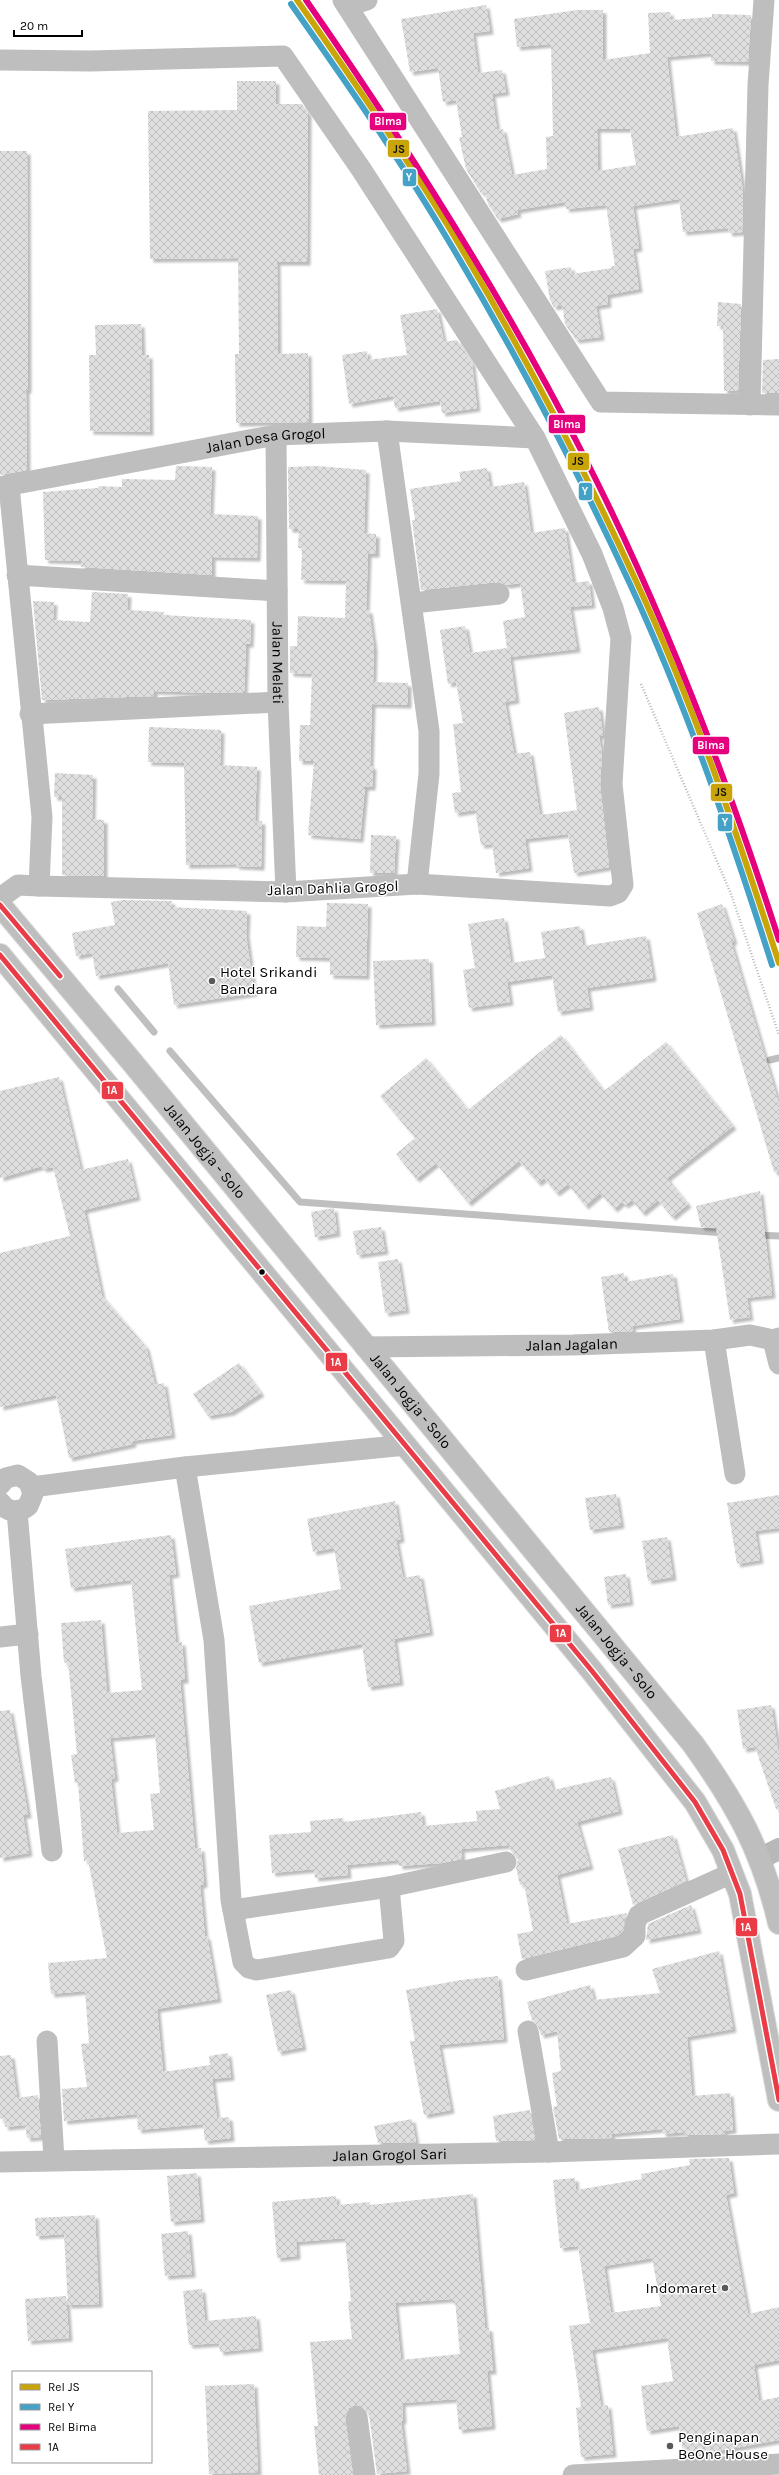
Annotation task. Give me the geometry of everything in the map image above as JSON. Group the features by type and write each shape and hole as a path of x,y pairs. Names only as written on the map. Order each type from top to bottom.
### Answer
{"highway":[{"name":"Jalan Jogja - Solo","path":"0,905 132,1062 692,1744 770,1853 779,1923"},
{"path":"0,955 406,1445 669,1766 711,1826 732,1873 744,1915 779,2100"},
{"path":"107,1084 132,1062"}],"street":[{"path":"367,0 345,3 601,402 779,405"},
{"path":"750,405 758,85 764,0"},
{"path":"0,60 90,61 284,56 361,169 535,438"},
{"path":"387,431 426,701 429,774 417,884"},
{"name":"Jalan Desa Grogol","path":"4,486 276,435 387,431 535,438"},
{"name":"Jalan Melati","path":"276,435 278,702 286,892"},
{"name":"Jalan Dahlia Grogol","path":"0,898 18,885 286,892 417,884 610,896 618,892 623,886 612,784 621,638 613,608 592,554 535,438"},
{"path":"4,486 17,575 30,714 42,817 39,886"},
{"path":"17,575 277,591"},
{"path":"412,603 499,594"},
{"path":"30,714 278,702"},
{"name":"Jalan Jagalan","path":"365,1346 573,1345 714,1340 750,1336 776,1339"},
{"path":"776,1339 779,1364"},
{"path":"714,1340 735,1474"},
{"path":"32,1487 185,1467 406,1445"},
{"path":"185,1467 214,1640 233,1910 243,1962 253,1970 265,1969 389,1948 394,1941 389,1887"},
{"path":"2,1479 18,1476 24,1478 32,1487 32,1500 23,1510 9,1507 28,1634 52,1851"},
{"path":"0,1637 28,1634"},
{"path":"233,1910 389,1887 506,1862"},
{"path":"526,1970 623,1947 635,1936 635,1924 640,1915 732,1873"},
{"path":"528,2031 550,2152"},
{"path":"47,2041 54,2160"},
{"name":"Jalan Grogol Sari","path":"0,2162 550,2152 779,2144"},
{"path":"357,2417 365,2475"},
{"path":"573,2475 779,2464"}],"path":[{"path":"640,682 731,894 779,1035"}],"building":[{"path":"486,5 490,31 473,33 478,73 502,70 506,92 492,94 497,130 503,129 512,175 547,169 546,137 553,136 551,44 517,47 514,19 577,10 603,10 603,60 650,53 648,13 670,12 671,20 712,17 712,14 751,15 748,62 711,61 711,53 667,57 676,137 733,128 743,191 742,232 729,233 728,228 683,232 679,199 633,206 639,248 633,249 639,289 607,295 608,304 596,306 601,337 576,340 565,324 562,305 554,307 550,300 545,271 571,267 572,274 612,268 611,266 615,266 606,205 566,209 565,202 517,210 518,214 498,219 488,204 485,192 481,193 466,169 459,137 462,137 456,100 443,102 438,68 410,72 401,19","holes":["597,129 630,129 636,165 598,171"]},
{"path":"237,81 276,81 276,104 302,104 308,113 307,262 277,262 278,354 308,353 309,422 236,423 235,354 239,354 238,258 150,259 148,111 237,110"},
{"path":"0,151 27,151 28,390 26,390 27,470 0,475"},
{"path":"718,302 741,304 738,391 724,391 723,326 717,326"},
{"path":"437,309 444,342 457,340 472,363 477,408 442,413 440,401 395,408 393,396 349,404 342,355 367,351 368,360 407,355 400,315"},
{"path":"141,324 142,355 149,355 150,432 90,431 89,355 96,355 95,325"},
{"path":"779,359 779,393 762,393 763,360"},
{"path":"176,466 212,467 210,514 258,516 257,558 212,557 212,575 81,567 81,561 45,560 43,492 98,488 99,486 122,487 122,479 175,480"},
{"path":"317,466 366,470 364,533 376,534 376,554 368,554 366,610 369,610 374,648 373,682 408,683 408,705 372,704 370,766 373,766 372,787 365,787 360,839 308,835 314,761 299,761 300,725 310,725 312,674 290,673 290,646 297,646 298,616 345,618 346,581 301,580 302,548 298,548 299,529 289,529 288,467"},
{"path":"487,468 490,487 524,482 531,533 565,528 573,583 589,581 592,605 570,607 577,649 510,657 516,700 505,702 514,754 530,752 540,815 577,810 564,713 599,707 603,735 599,736 602,753 600,785 609,867 574,873 568,834 525,839 529,868 496,873 492,844 481,845 475,810 455,813 452,793 461,792 453,724 463,723 456,682 448,684 440,630 465,626 470,653 507,648 503,621 525,617 520,583 507,585 498,582 421,590 412,520 415,520 410,489 461,481 459,472"},
{"path":"92,592 128,594 127,610 164,612 163,615 251,620 250,644 246,644 244,692 209,693 154,691 154,696 42,700 33,601 54,602 53,620 90,622"},
{"path":"149,727 221,730 220,765 257,767 255,821 262,821 261,867 236,866 236,864 186,865 184,763 148,762"},
{"path":"55,773 93,775 92,819 104,820 104,876 62,875 62,797 54,797"},
{"path":"371,835 396,836 394,873 370,873"},
{"path":"123,900 172,901 171,907 247,911 246,934 254,993 174,1005 168,963 96,976 92,953 76,956 72,933 115,925 111,902"},
{"path":"327,903 368,904 366,976 330,975 330,958 296,957 297,926 326,927"},
{"path":"722,904 734,941 731,942 779,1104 779,1172 774,1172 697,913"},
{"path":"504,918 511,963 545,958 541,932 580,926 583,946 646,936 653,978 587,988 590,1007 558,1012 552,975 507,982 510,1002 469,1008 463,970 475,968 468,924"},
{"path":"429,959 432,1022 376,1025 373,961"},
{"path":"561,1035 604,1091 666,1042 733,1126 667,1178 688,1204 672,1217 658,1200 642,1213 632,1200 625,1205 622,1202 614,1209 600,1193 585,1206 568,1184 556,1193 544,1178 538,1183 519,1161 468,1203 436,1163 416,1179 396,1154 415,1138 380,1096 426,1058 468,1110"},
{"path":"59,1077 81,1170 128,1159 137,1197 84,1210 102,1296 146,1347 155,1385 164,1383 172,1435 132,1441 133,1444 69,1458 56,1395 0,1407 0,1253 70,1236 53,1167 43,1169 42,1166 0,1178 0,1091"},
{"path":"760,1191 772,1295 747,1298 750,1317 730,1320 716,1228 701,1227 696,1206"},
{"path":"334,1208 337,1233 315,1237 311,1212"},
{"path":"381,1227 385,1251 357,1255 353,1231"},
{"path":"398,1259 406,1310 385,1313 378,1262"},
{"path":"624,1273 625,1282 673,1274 680,1319 632,1326 633,1331 609,1332 601,1277"},
{"path":"239,1363 261,1393 231,1412 208,1416 193,1394"},
{"path":"616,1494 621,1525 590,1530 585,1498"},
{"path":"779,1495 779,1528 755,1531 760,1560 737,1564 727,1503"},
{"path":"395,1501 401,1539 396,1540 403,1578 420,1575 430,1632 394,1639 400,1682 368,1687 362,1644 259,1663 249,1606 341,1589 334,1548 313,1552 307,1519"},
{"path":"171,1535 176,1574 169,1575 176,1643 182,1642 185,1680 180,1680 195,1849 201,1848 204,1884 200,1885 205,1937 207,1936 218,1999 157,2009 163,2072 210,2065 209,2056 228,2053 231,2077 212,2079 217,2118 229,2117 231,2138 205,2141 203,2124 138,2130 137,2114 64,2121 62,2089 87,2087 81,2044 89,2043 85,1991 51,1994 48,1963 107,1958 88,1860 84,1861 78,1783 75,1783 71,1755 77,1754 68,1662 64,1663 61,1623 101,1620 107,1693 142,1690 131,1580 71,1588 65,1549","holes":["155,1734 160,1793 150,1794 154,1830 117,1833 111,1779 115,1778 110,1738"]},
{"path":"667,1537 673,1577 648,1581 642,1541"},
{"path":"626,1574 630,1602 608,1605 604,1577"},
{"path":"771,1705 779,1755 779,1808 776,1809 755,1747 743,1749 737,1710"},
{"path":"10,1710 28,1815 23,1815 29,1853 0,1858 0,1711"},
{"path":"549,1776 553,1790 611,1777 619,1811 577,1822 590,1866 557,1875 567,1924 627,1913 623,1931 617,1936 522,1959 517,1934 533,1931 524,1884 520,1885 516,1868 518,1859 511,1851 509,1845 461,1849 462,1859 442,1863 399,1866 399,1860 347,1865 348,1875 315,1878 314,1869 272,1873 269,1835 311,1832 310,1821 343,1818 344,1822 421,1812 423,1826 477,1821 476,1811 500,1809 495,1791"},
{"path":"673,1835 686,1881 633,1905 618,1849"},
{"path":"691,1905 698,1930 646,1940 648,1924"},
{"path":"719,1951 733,2029 687,2037 692,2096 730,2093 733,2130 724,2131 725,2134 685,2135 684,2132 663,2134 662,2129 611,2134 612,2138 559,2139 553,2107 557,2106 552,2073 561,2071 557,2031 541,2035 537,2024 532,2020 527,2002 590,1985 594,2000 660,1993 652,1969"},
{"path":"498,1976 504,2039 439,2045 451,2110 424,2115 410,2041 415,2041 406,1990 461,1980"},
{"path":"291,1990 303,2047 278,2052 266,1995"},
{"path":"11,2055 17,2098 38,2095 41,2137 27,2138 25,2125 5,2127 4,2118 0,2119 0,2056"},
{"path":"530,2110 535,2140 496,2141 493,2116"},
{"path":"412,2119 416,2142 378,2143 374,2126"},
{"path":"729,2158 734,2193 726,2195 748,2314 779,2307 779,2360 754,2365 759,2401 779,2397 779,2440 684,2457 679,2426 647,2431 641,2386 673,2381 667,2338 592,2350 601,2406 608,2405 613,2454 581,2457 576,2408 581,2407 569,2326 590,2323 578,2246 560,2248 553,2180 575,2178 576,2190 642,2179 641,2174 690,2165 689,2159","holes":["652,2258 661,2306 611,2313 604,2266"]},
{"path":"197,2173 201,2219 171,2222 167,2176"},
{"path":"473,2194 485,2328 489,2328 493,2371 487,2371 492,2426 459,2430 456,2399 402,2403 403,2420 401,2421 407,2471 377,2474 369,2415 362,2406 355,2405 349,2408 345,2418 353,2475 319,2475 314,2426 318,2426 310,2342 352,2339 348,2302 351,2301 345,2238 296,2242 297,2256 277,2258 272,2202 336,2196 337,2205 370,2202 370,2205","holes":["451,2299 451,2301 455,2300 460,2354 401,2360 395,2303"]},
{"path":"95,2215 99,2304 68,2305 64,2234 36,2236 35,2218"},
{"path":"188,2231 192,2274 165,2276 161,2234"},
{"path":"202,2289 205,2321 256,2316 259,2348 220,2352 219,2343 189,2345 183,2291"},
{"path":"66,2296 69,2338 28,2341 25,2299"},
{"path":"254,2384 258,2472 209,2474 205,2386"}],"waterway":[{"path":"118,989 154,1032"},
{"path":"170,1051 300,1202 725,1233"},
{"path":"770,1060 779,1058"},
{"path":"756,1235 779,1236"}],"rail line":[{"name":"JS","path":"297,0 393,140 474,269 547,401 593,491 657,628 696,722 731,818 779,963"},
{"name":"Bima","path":"306,0 418,167 453,224 522,340 585,458 614,516 692,695 759,878 779,940"},
{"name":"Y","path":"291,4 387,144 468,273 541,404 587,494 651,630 689,725 741,868 772,965"}],"transit line":[{"name":"1A","path":"0,905 60,976"},
{"name":"1A","path":"0,955 592,1671 695,1802 723,1850 740,1894 779,2100"}],"place":[{"name":"Hotel Srikandi Bandara","path":"212,981"},
{"name":"Indomaret","path":"725,2288"},
{"name":"Penginapan BeOne House","path":"670,2446"}]}
